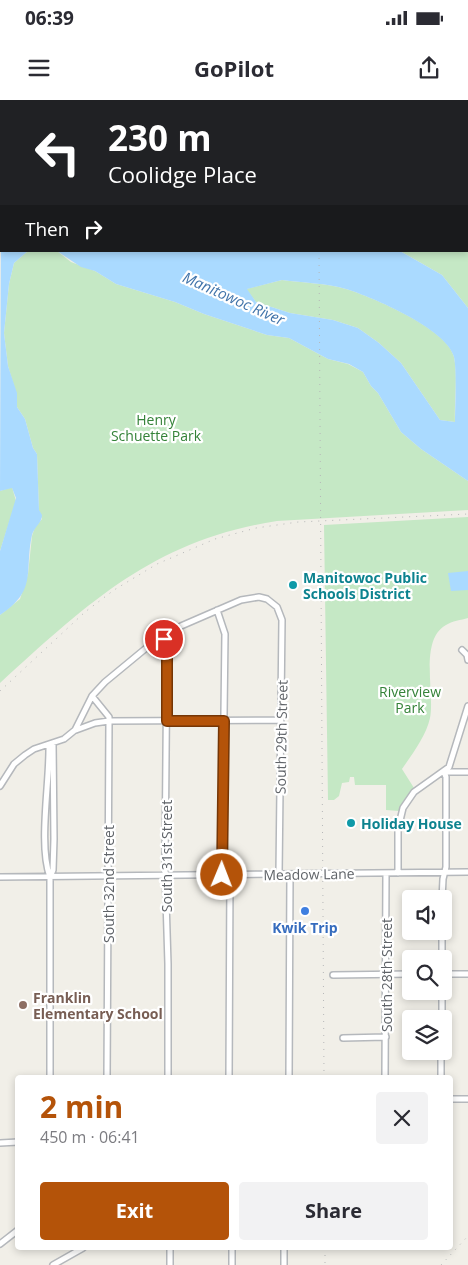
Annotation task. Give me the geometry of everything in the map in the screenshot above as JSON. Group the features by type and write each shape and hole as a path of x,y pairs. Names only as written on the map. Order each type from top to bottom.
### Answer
{"street":[{"name":"South 29th Street","path":"217,610 250,598 259,597 272,602 280,611 282,620 279,874"},
{"path":"75,730 92,696 126,664 163,636 217,610 225,634 222,875"},
{"name":"South 31st Street","path":"163,636 167,643 165,876 168,964 168,1075"},
{"path":"462,650 467,654 468,660"},
{"path":"92,696 109,717 110,721"},
{"path":"398,873 398,829 403,808 414,792 449,767 454,756 468,706"},
{"path":"0,786 18,760 34,750 64,739 75,730 95,723 110,721 281,720"},
{"name":"South 32nd Street","path":"108,1075 107,876 110,721"},
{"path":"50,1075 50,877 47,870 46,838 51,744"},
{"path":"444,772 468,772"},
{"path":"443,890 445,873 446,778 444,772"},
{"name":"Meadow Lane","path":"0,878 468,872"},
{"name":"South 28th Street","path":"385,1075 386,873"},
{"path":"289,1075 290,874"},
{"path":"229,1075 230,875"},
{"path":"333,975 402,974"},
{"path":"452,974 468,974"},
{"path":"343,1038 386,1037"},
{"path":"441,1060 441,1075"},
{"path":"453,1099 468,1099"},
{"path":"0,1143 15,1142"},
{"path":"0,1244 15,1232"},
{"path":"53,1265 79,1250"},
{"path":"170,1250 170,1265"},
{"path":"232,1250 232,1265"},
{"path":"284,1250 284,1265"}],"green space":[{"name":"Henry Schuette Park","path":"27,252 58,252 71,262 95,271 116,284 175,302 204,314 267,335 289,338 328,359 348,364 363,372 401,432 421,449 468,481 468,510 277,521 233,530 194,543 125,579 63,627 0,683 0,615 20,599 28,574 32,536 35,527 42,519 39,511 37,454 33,448 25,419 17,407 16,393 8,366 4,333 9,284 14,263"},
{"path":"402,252 468,252 468,308 442,275"},
{"path":"282,280 331,285 358,293 408,315 438,336 449,346 454,357 456,373 455,422 440,420 401,363 379,343 358,328 333,320 290,313 256,302 246,289"},
{"path":"12,487 16,501 0,551 0,491"},
{"name":"Riverview Park","path":"468,517 468,618 446,625 438,632 433,642 430,654 430,718 415,751 402,769 414,788 399,811 386,810 386,785 355,785 354,777 350,777 349,782 342,783 339,796 334,800 328,800 324,525"}],"water":[{"path":"1,252 27,252 14,263 9,284 4,333 8,366 17,393 17,407 25,419 33,448 37,454 39,510 42,515 32,535 25,588 12,606 0,615 0,551 16,498 12,488 0,491"},
{"name":"Manitowoc River","path":"58,252 402,252 442,275 468,308 468,481 421,449 401,432 363,372 349,364 328,359 289,338 267,335 204,314 175,302 116,284 95,271 81,267","holes":["282,280 331,285 358,293 407,315 424,325 448,346 454,357 455,364 455,422 440,420 401,363 379,343 358,328 333,320 290,313 256,302 247,289"]},
{"path":"468,571 468,590 451,591 448,573"}],"railway":[{"path":"319,252 324,1075"},
{"path":"0,691 85,612 114,590 157,564 215,539 256,528 298,522 468,514"},
{"path":"441,1265 468,1236"},
{"path":"325,1250 325,1265"}],"place":[{"name":"Manitowoc Public Schools District","path":"293,585"},
{"name":"Holiday House","path":"351,823"},
{"name":"Kwik Trip","path":"305,911"},
{"name":"Franklin Elementary School","path":"23,1005"}],"route":[{"path":"164,639 167,643 167,721 224,721 222,875"}]}
